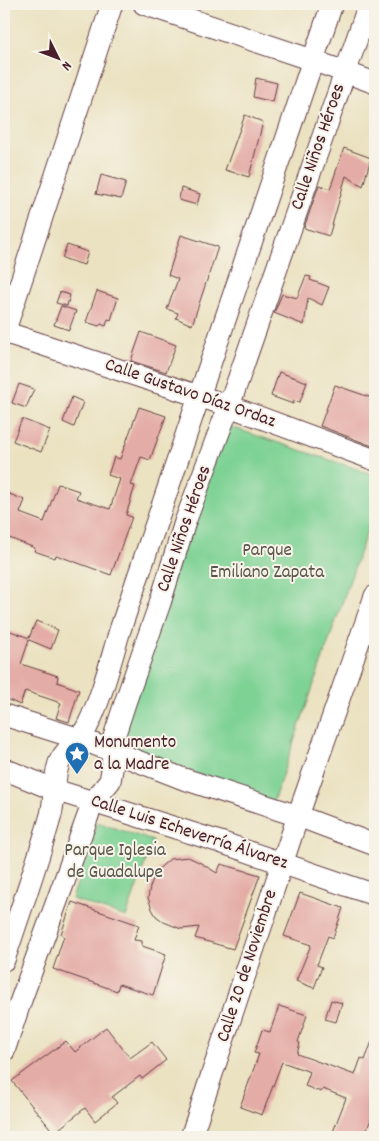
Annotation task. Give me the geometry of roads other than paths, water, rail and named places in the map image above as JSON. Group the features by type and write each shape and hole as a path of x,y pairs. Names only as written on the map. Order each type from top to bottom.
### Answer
{"street":[{"path":"4,333 112,4"},
{"path":"144,4 375,83"},
{"name":"Calle Niños Héroes","path":"4,960 51,813 56,773 60,761 70,746 80,739 101,694 120,630 332,4"},
{"name":"Calle Niños Héroes","path":"4,1050 20,1000 93,802 110,781 113,764 110,750 185,522 229,406 369,4"},
{"name":"Calle Gustavo Díaz Ordaz","path":"4,333 200,396 375,460"},
{"name":"Calle 20 de Noviembre","path":"191,1137 282,862 375,596"},
{"path":"4,715 80,739 181,778 298,816 375,845"},
{"name":"Calle Luis Echeverría Álvarez","path":"4,769 55,790 282,862 375,895"}],"place":[{"name":"Monumento a la Madre","path":"77,775"}],"park label":[{"name":"Parque Emiliano Zapata","path":"267,562"},
{"name":"Parque Iglesia de Guadalupe","path":"115,862"}]}
